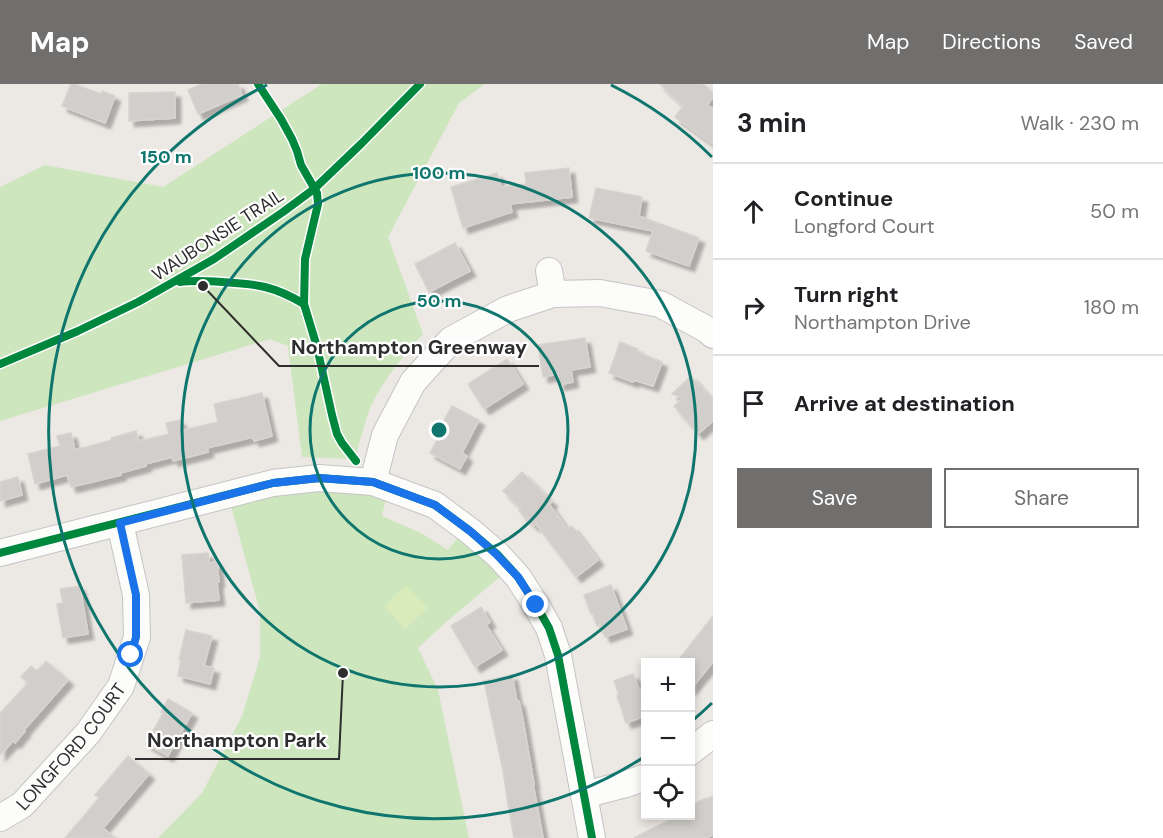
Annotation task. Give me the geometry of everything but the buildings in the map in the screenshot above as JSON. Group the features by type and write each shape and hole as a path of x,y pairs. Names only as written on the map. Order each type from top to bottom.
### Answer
{"street":[{"path":"373,482 386,435 412,382 451,340 551,283 660,304 713,335"},
{"path":"0,553 273,483 319,478 373,482 435,505 479,538 518,577 549,628 558,655 592,838"},
{"name":"LONGFORD COURT","path":"0,818 22,805 88,733 121,686 136,637 136,595 120,523"},
{"path":"695,748 713,734"},
{"path":"584,795 641,778"}],"green space":[{"path":"322,84 485,84 459,103 388,237 423,334 399,362 372,403 355,459 302,457 288,346 270,339 0,421 0,187 45,165 163,187"},
{"path":"310,490 363,493 386,498 382,516 421,533 448,550 459,536 488,560 501,576 418,648 438,690 469,838 158,838 202,793 242,716 260,657 260,612 231,506 265,497"},
{"path":"406,585 428,608 405,629 384,606"}],"cycle path":[{"path":"258,84 292,139 301,165 317,193 318,204 305,259 304,304 317,347 337,434 356,461"},
{"name":"WAUBONSIE TRAIL","path":"0,364 78,331 138,302 214,259 314,189 420,84"},
{"name":"WAUBONSIE TRAIL","path":"180,282 206,281 255,285 283,293 304,304"},
{"path":"0,553 273,483 319,478 373,482 435,505 497,554 518,577 549,628 558,655 592,838"}],"place":[{"name":"Northampton Greenway","path":"203,286"},
{"name":"Northampton Park","path":"343,673"}],"route":[{"path":"131,655 136,637 136,595 120,523 273,483 319,478 373,482 435,505 496,554 518,577 536,605"}]}
